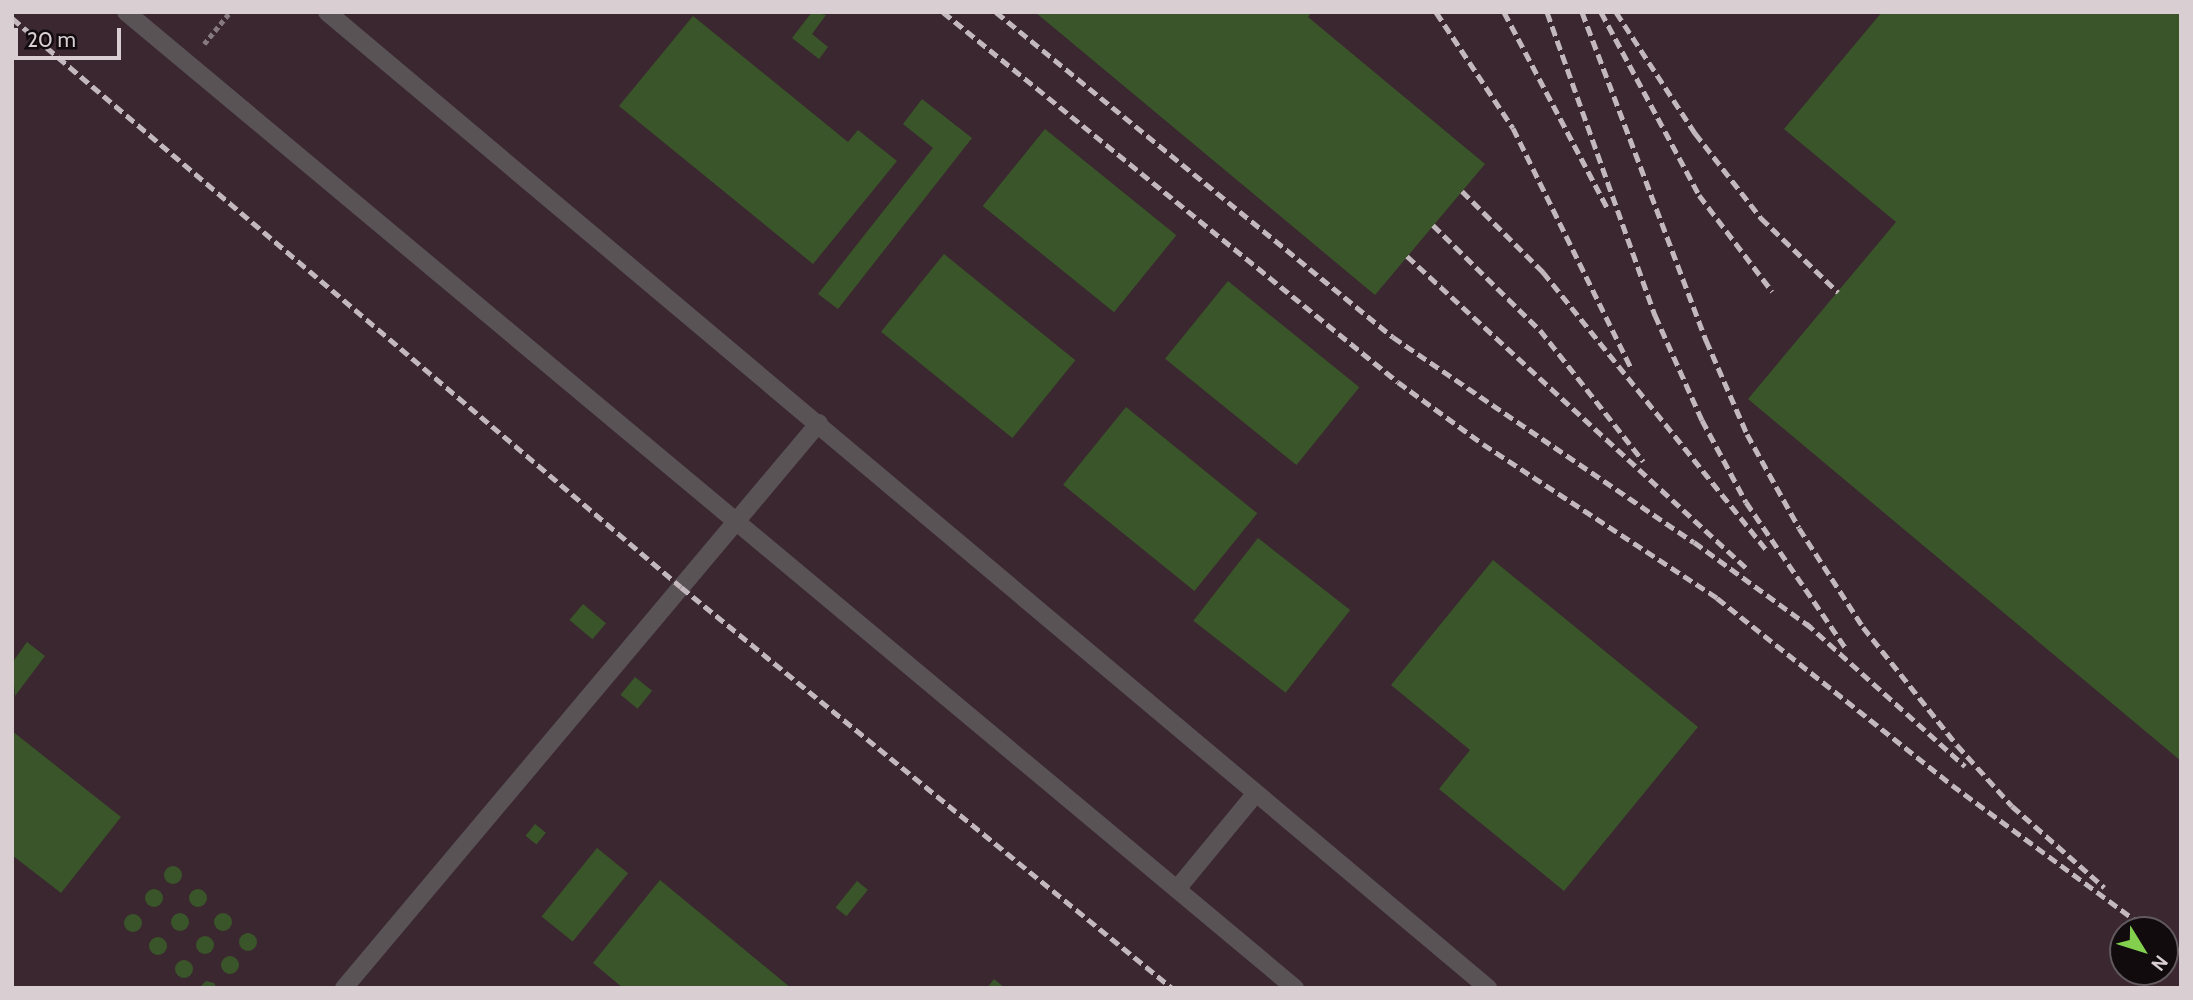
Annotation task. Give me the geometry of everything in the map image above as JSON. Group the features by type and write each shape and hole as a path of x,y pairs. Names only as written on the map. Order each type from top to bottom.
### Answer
{"lane":[{"path":"126,12 1295,988"},
{"path":"327,12 1488,988"},
{"path":"344,988 819,423"},
{"path":"1177,889 1256,793"}],"path":[{"path":"187,64 230,12"}],"shaded area":[{"path":"12,12 2181,12 2181,988 12,988"}],"building":[{"path":"812,12 826,15 812,34 828,47 819,59 792,38"},
{"path":"1035,12 1312,12 1308,17 1485,164 1375,295"},
{"path":"1882,12 2181,12 2181,761 1748,399 1896,222 1784,129"},
{"path":"693,16 848,142 858,130 897,161 813,264 619,106"},
{"path":"922,99 972,138 838,309 818,294 933,148 903,124"},
{"path":"1045,129 1176,235 1114,312 983,206"},
{"path":"944,254 1075,360 1012,438 881,332"},
{"path":"1228,281 1359,387 1296,465 1165,359"},
{"path":"1126,407 1257,513 1194,591 1063,485"},
{"path":"1258,538 1350,610 1286,693 1193,621"},
{"path":"1493,560 1698,727 1564,891 1439,789 1470,750 1391,685"},
{"path":"583,604 606,623 592,639 570,620"},
{"path":"27,642 45,656 15,696 12,663"},
{"path":"635,677 652,691 638,709 621,695"},
{"path":"12,731 121,817 61,893 12,855"},
{"path":"535,824 546,833 536,844 526,836"},
{"path":"597,848 628,873 573,942 542,916"},
{"path":"173,866 179,869 182,875 179,881 173,884 167,881 164,875 167,869"},
{"path":"660,880 791,988 623,988 593,963"},
{"path":"857,881 868,890 846,916 836,907"},
{"path":"154,889 160,892 163,898 160,904 154,907 148,904 145,898 148,892"},
{"path":"198,889 204,892 207,898 204,904 198,907 192,904 189,898 192,892"},
{"path":"180,913 186,916 189,922 186,928 180,931 174,928 171,922 174,916"},
{"path":"223,913 229,916 232,922 229,928 223,931 217,928 214,922 217,916"},
{"path":"133,914 139,917 142,923 139,929 133,932 127,929 124,923 127,917"},
{"path":"248,933 254,936 257,942 254,948 248,951 242,948 239,942 242,936"},
{"path":"205,936 211,939 214,945 211,951 205,954 199,951 196,945 199,939"},
{"path":"158,937 164,940 167,946 164,952 158,955 152,952 149,946 152,940"},
{"path":"230,956 236,959 239,965 236,971 230,974 224,971 221,965 224,959"},
{"path":"184,960 190,963 193,969 190,975 184,978 178,975 175,969 178,963"},
{"path":"994,979 1005,988 987,988"},
{"path":"206,981 214,983 217,988 199,988"}],"railway":[{"path":"943,12 1398,382 1483,444 1717,598 1952,785 2130,916"},
{"path":"996,12 1393,337 1694,542 1812,628"},
{"path":"1436,12 1513,128 1632,370"},
{"path":"1504,12 1608,209"},
{"path":"1547,12 1655,315 1702,420 1746,502 1847,650"},
{"path":"1582,12 1706,340 1747,434 1799,528 1863,627 1957,745 2012,806 2104,887"},
{"path":"1601,12 1699,195 1772,291"},
{"path":"1616,12 1695,133 1761,218 1838,292"},
{"path":"12,18 681,587 1172,988"},
{"path":"1462,191 1543,272 1766,549"},
{"path":"1433,225 1540,330 1643,461"},
{"path":"1407,256 1749,571"},
{"path":"1806,623 1965,766"}]}
